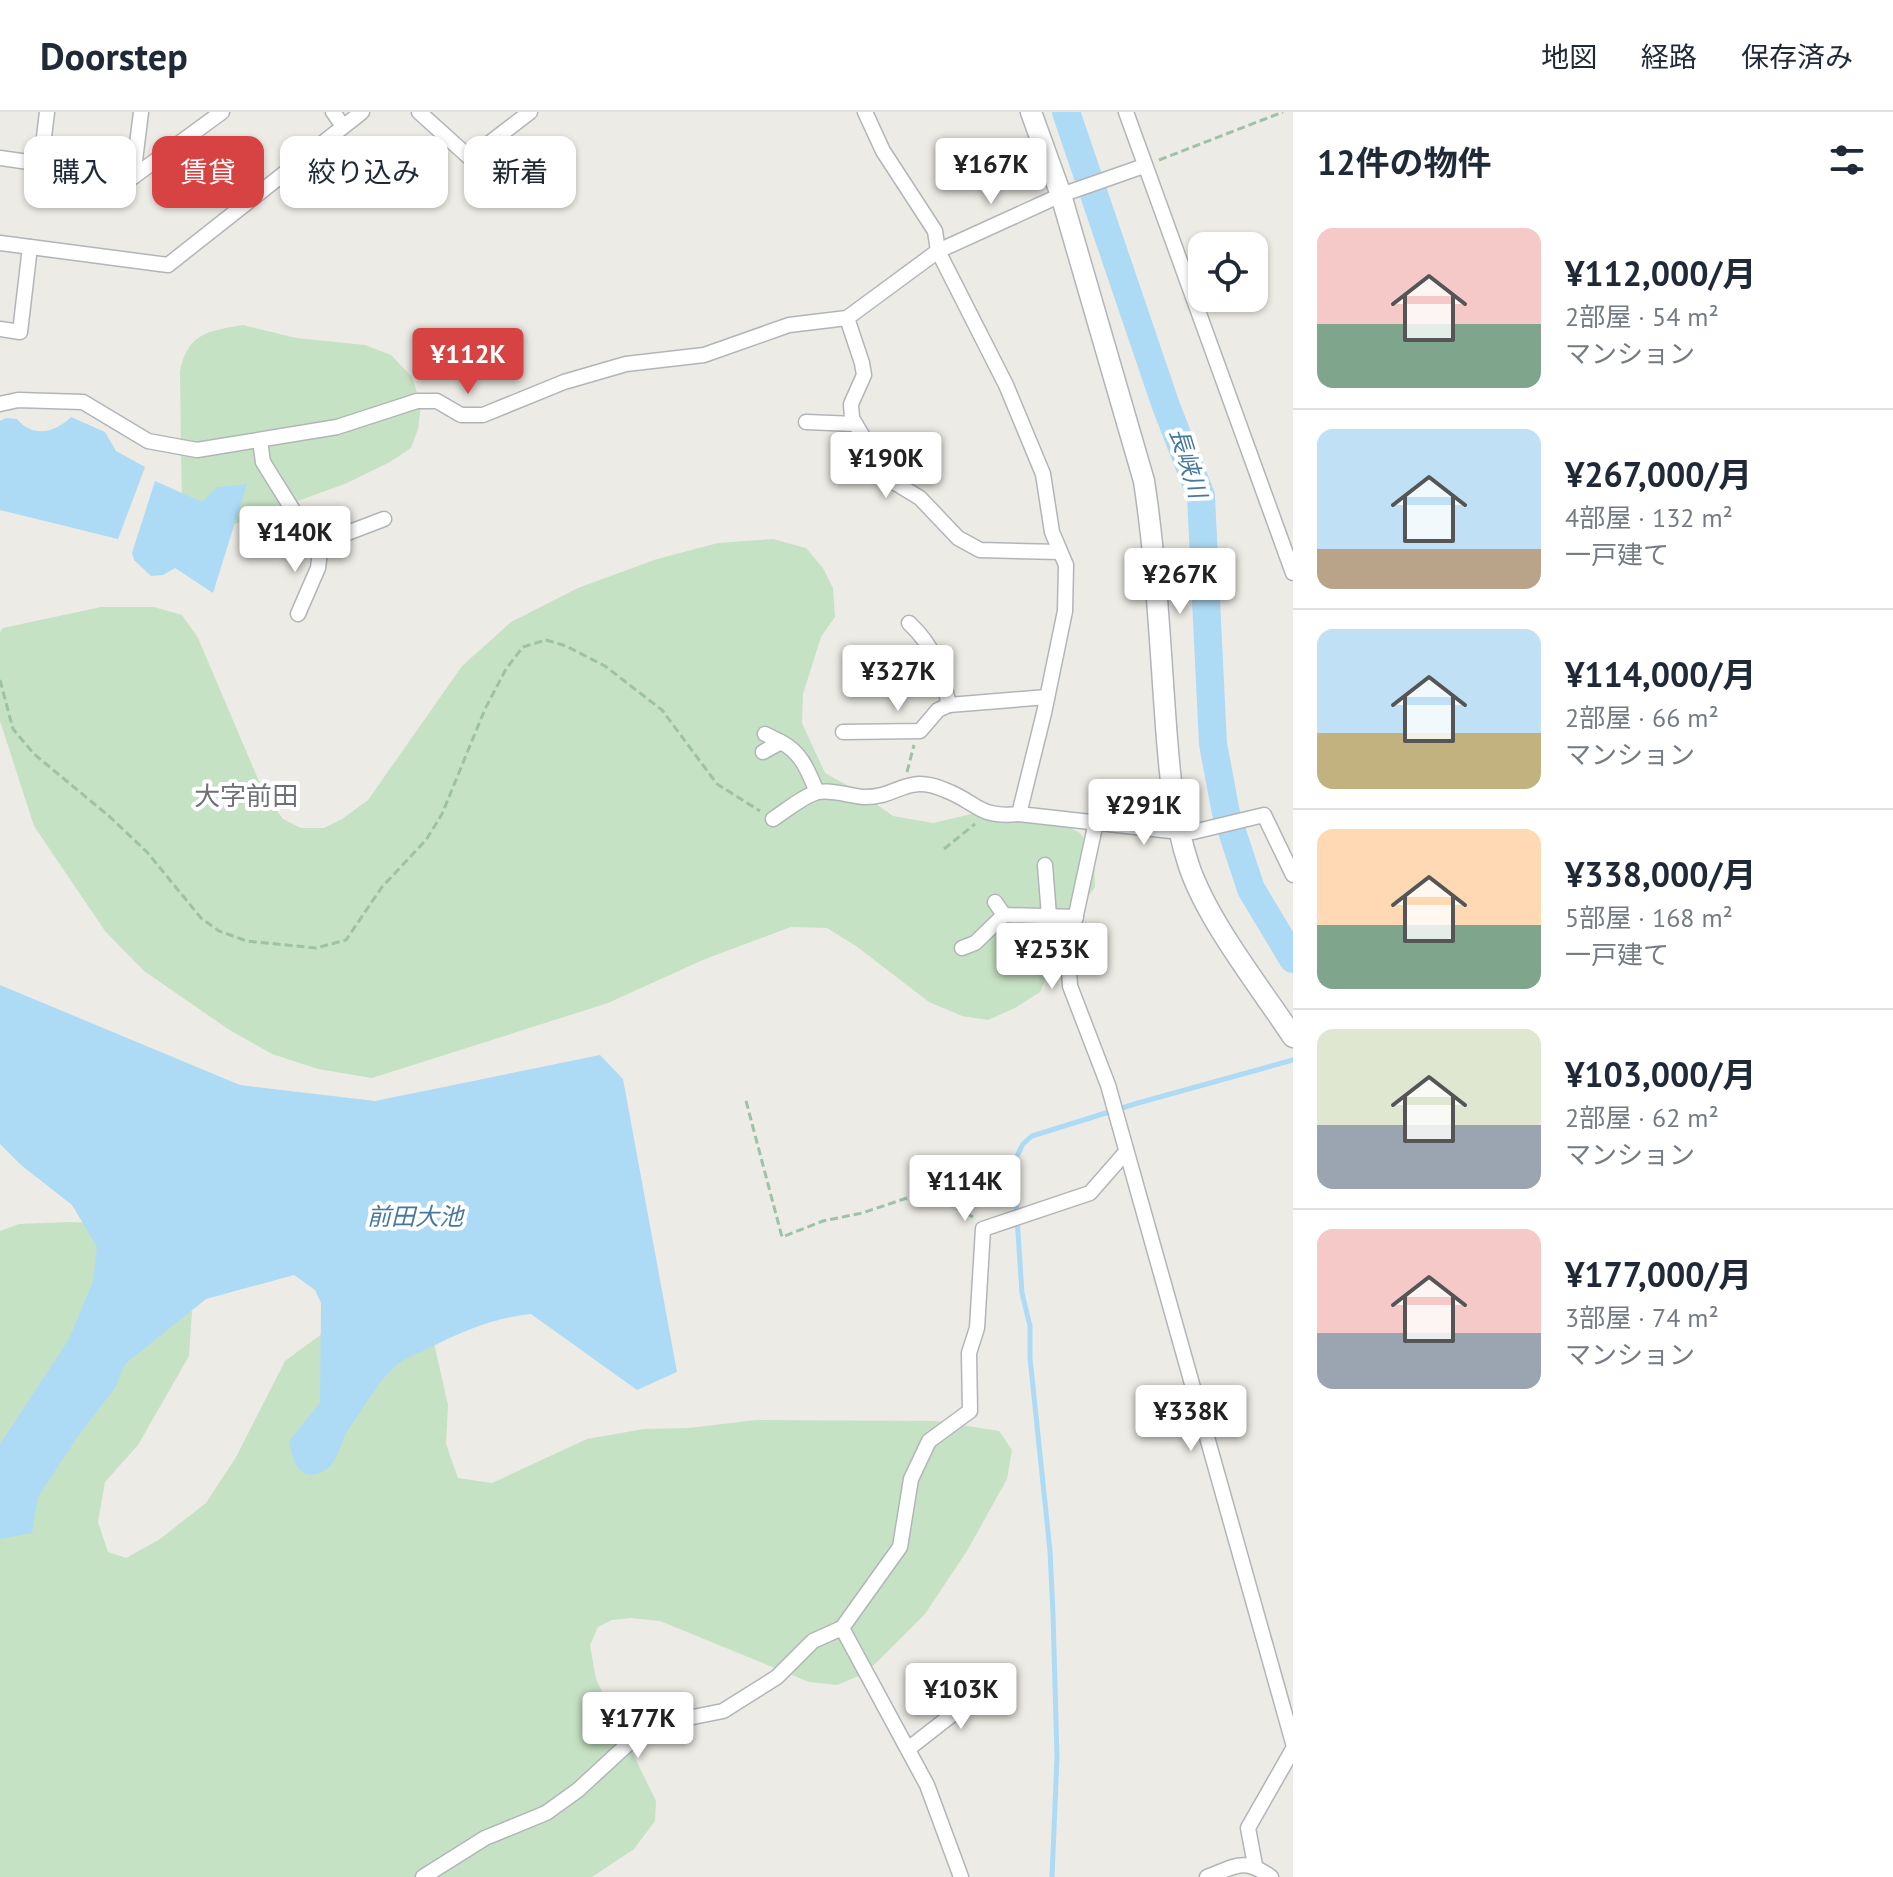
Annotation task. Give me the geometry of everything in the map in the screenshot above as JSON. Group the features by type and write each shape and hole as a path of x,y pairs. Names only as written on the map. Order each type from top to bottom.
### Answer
{"street":[{"path":"44,136 47,112"},
{"path":"136,153 141,112"},
{"path":"136,175 222,112"},
{"path":"333,112 343,126"},
{"path":"0,243 168,265 362,112"},
{"path":"419,112 470,158 530,112"},
{"path":"865,112 883,151 935,231 938,251 1006,385 1043,474 1052,532 1066,565 1065,611 1019,814"},
{"path":"1031,112 1067,193 1144,481 1151,527 1170,777 1187,832 1190,868 1208,907 1293,1037"},
{"path":"1126,112 1140,167 1293,573"},
{"path":"0,158 24,160"},
{"path":"0,404 18,400 83,402 148,441 197,450 337,427 417,401 437,401 461,415 483,415 564,382 626,364 704,355 789,325 847,318 938,251 1067,193 1140,167"},
{"path":"0,329 20,332 30,247"},
{"path":"847,318 864,375 851,404 855,424 887,478 920,498 958,538 980,550 1060,552"},
{"path":"806,422 855,424"},
{"path":"260,441 263,462 304,528 321,543"},
{"path":"321,543 384,519"},
{"path":"298,614 318,568 321,543"},
{"path":"909,623 926,639 940,668 949,705"},
{"path":"843,732 920,731 938,710 949,705 1047,697"},
{"path":"765,734 792,748 804,762 817,792"},
{"path":"763,752 781,742"},
{"path":"773,819 817,792 867,797 890,793 914,782 945,789 987,814 1019,814 1187,832 1264,815 1293,875"},
{"path":"1096,822 1068,952 1070,986 1108,1085 1293,1743"},
{"path":"1045,865 1049,916"},
{"path":"962,948 975,943 1000,908 1076,917"},
{"path":"423,1877 485,1838 546,1813 578,1790 630,1742 649,1729 723,1711 777,1677 813,1641 842,1628 900,1547 911,1479 929,1441 970,1411 969,1353 977,1328 983,1229 1090,1193 1125,1153"},
{"path":"842,1628 927,1785 961,1877"},
{"path":"908,1749 985,1689 997,1684"},
{"path":"1255,1865 1248,1828 1293,1749"},
{"path":"1207,1877 1246,1863 1255,1865 1271,1877"}],"path":[{"path":"1140,167 1283,112"},
{"path":"0,680 13,729 34,754 147,852 201,918 219,931 247,941 316,948 346,940 382,887 426,840 442,814 485,709 506,669 523,647 546,640 566,646 605,666 662,710 717,784 773,819"},
{"path":"907,784 907,769 920,731"},
{"path":"944,849 987,814"},
{"path":"746,1101 782,1237 823,1221 862,1213 913,1196 945,1202 991,1227"}],"green space":[{"path":"243,325 296,338 365,345 391,355 412,377 421,405 418,429 411,448 347,483 227,527 182,516 180,372 183,359 201,336"},
{"path":"773,539 806,548 823,568 833,588 835,617 821,637 803,694 802,723 825,773 893,816 933,823 980,812 1054,819 1080,833 1094,851 1095,887 1071,920 1040,992 1015,1008 988,1020 962,1016 929,1002 856,946 827,928 791,927 705,959 608,1003 372,1078 318,1069 272,1054 228,1029 144,971 105,931 34,826 0,721 0,632 3,628 101,607 154,607 182,615 198,638 264,793 283,819 301,828 324,828 368,800 462,666 511,622 578,588 657,559 718,543"},
{"path":"69,1222 134,1225 167,1270 192,1312 189,1356 138,1445 105,1482 98,1522 108,1552 126,1558 160,1539 206,1503 236,1457 285,1361 342,1319 434,1343 448,1405 446,1444 458,1478 492,1483 587,1439 644,1429 689,1428 756,1420 936,1421 999,1431 1012,1450 1007,1479 967,1551 925,1614 866,1673 837,1685 809,1682 660,1621 631,1618 612,1620 598,1627 590,1645 596,1679 656,1801 655,1821 634,1849 592,1877 0,1877 0,1231 19,1224"}],"water":[{"path":"71,417 105,432 116,451 145,467 118,539 0,510 0,421 17,419 30,429 44,431 58,427"},
{"path":"155,481 202,502 217,487 247,484 213,593 175,568 163,575 151,576 134,560 132,553"},
{"name":"前田大池","path":"0,985 240,1085 375,1101 600,1055 623,1079 677,1372 637,1390 531,1314 490,1322 399,1363 379,1385 350,1427 331,1466 310,1475 299,1469 289,1441 320,1403 321,1303 315,1290 294,1275 206,1299 125,1364 115,1388 78,1436 38,1497 32,1533 0,1539 0,1444 69,1339 93,1281 97,1247 72,1205 21,1165 0,1144"}],"waterway":[{"name":"長峡川","path":"1066,112 1166,406 1201,496 1213,744 1226,813 1251,889 1293,959"},
{"path":"1052,1877 1057,1757 1050,1551 1030,1358 1030,1326 1022,1293 1014,1173 1016,1158 1023,1144 1032,1136 1293,1060"}],"district":[{"name":"大字前田","path":"246,796"}]}
